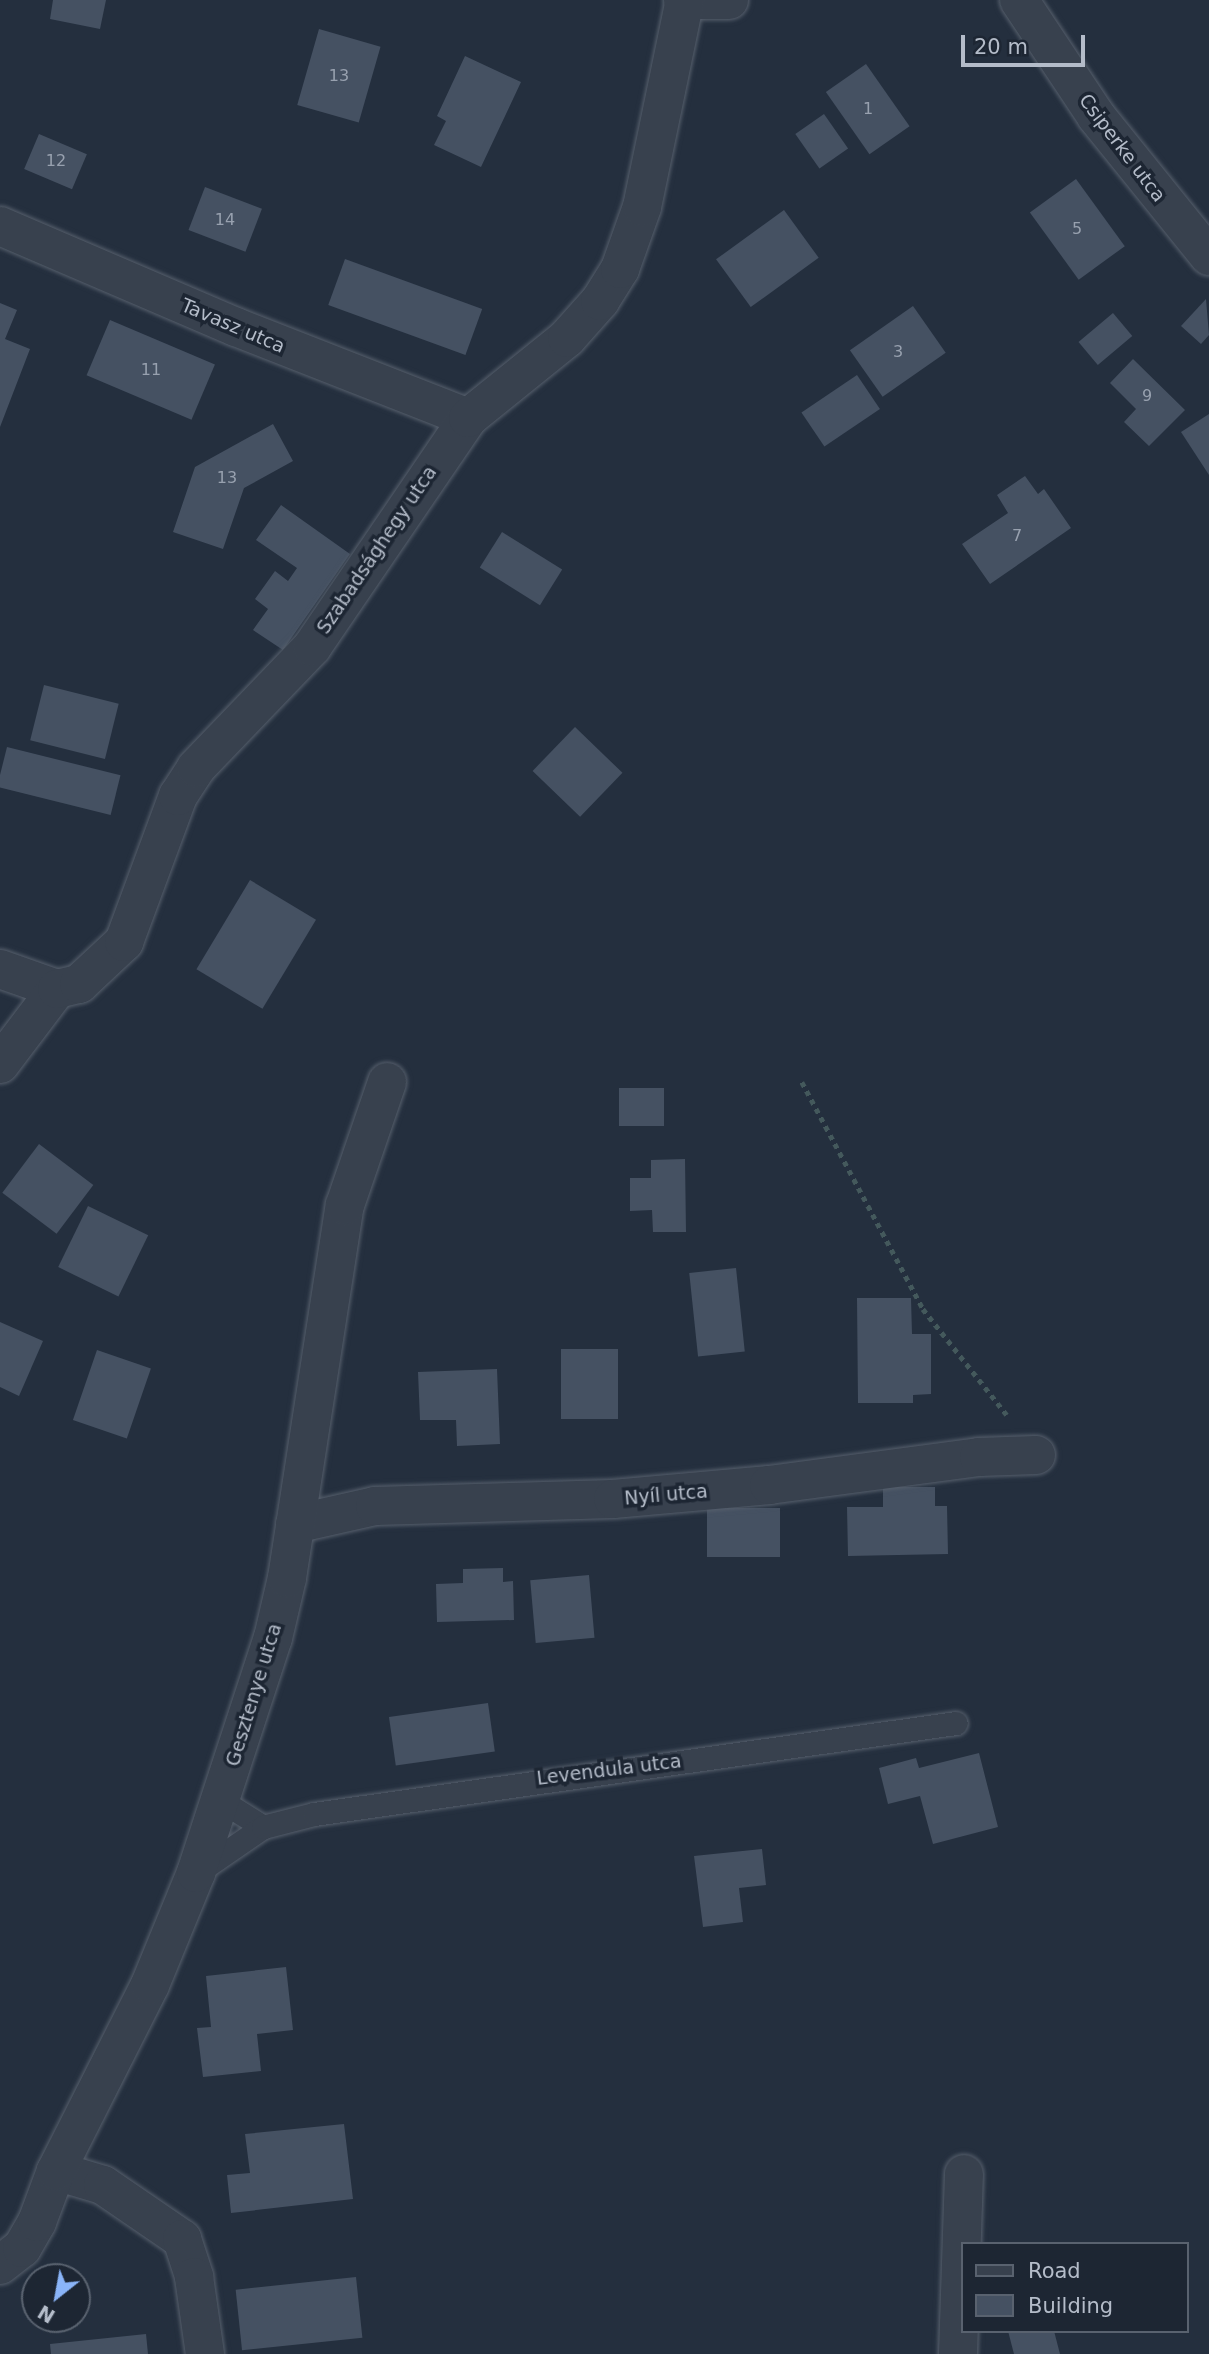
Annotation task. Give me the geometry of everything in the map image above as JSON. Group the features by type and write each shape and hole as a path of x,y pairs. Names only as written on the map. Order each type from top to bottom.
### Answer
{"street":[{"path":"684,0 729,0"},
{"name":"Szabadsághegy utca","path":"0,1064 57,989 79,984 124,942 178,796 196,768 274,692 312,647 468,418 567,338 620,269 645,193 684,0"},
{"name":"Csiperke utca","path":"1019,0 1104,126 1209,256"},
{"name":"Tavasz utca","path":"0,226 236,327 468,418"},
{"path":"0,969 57,989"},
{"name":"Gesztenye utca","path":"0,2265 22,2248 37,2222 56,2171 150,1985 196,1873 273,1638 295,1524 345,1205 387,1082"},
{"name":"Nyíl utca","path":"295,1524 375,1506 429,1501 540,1504 676,1494 979,1457 1036,1455"},
{"path":"56,2171 103,2186 182,2239 194,2277 205,2354"},
{"path":"962,2242 964,2174"},
{"path":"958,2354 960,2294"}],"lane":[{"name":"Levendula utca","path":"196,1873 263,1827 388,1801 956,1723"},
{"path":"220,1800 263,1827"}],"path":[{"path":"802,1082 923,1309 1036,1455"}],"building":[{"path":"53,0 106,0 100,29 50,19"},
{"path":"319,29 381,47 359,123 297,105"},
{"path":"465,56 521,82 481,167 434,145 446,121 437,116"},
{"path":"866,64 910,126 869,154 826,92"},
{"path":"824,114 848,148 819,168 795,134"},
{"path":"39,134 87,154 72,189 24,169"},
{"path":"1076,179 1125,246 1079,280 1030,213"},
{"path":"205,187 262,209 245,252 189,230"},
{"path":"784,210 819,258 751,307 716,259"},
{"path":"345,259 482,309 465,355 328,305"},
{"path":"1206,299 1209,335 1201,344 1181,326"},
{"path":"0,303 17,310 5,339 30,349 0,427"},
{"path":"913,306 946,353 883,397 850,350"},
{"path":"1113,313 1132,336 1098,365 1079,342"},
{"path":"110,320 215,365 191,420 87,375"},
{"path":"1133,359 1185,410 1149,446 1124,422 1136,409 1110,383"},
{"path":"857,375 880,409 824,446 801,412"},
{"path":"1209,414 1209,475 1181,432"},
{"path":"273,424 293,461 244,488 223,549 173,532 195,467"},
{"path":"1025,476 1038,494 1044,489 1071,528 990,584 962,544 1008,513 997,495"},
{"path":"281,505 350,554 283,650 253,630 268,609 255,599 275,571 288,581 297,568 256,540"},
{"path":"502,532 562,570 540,605 480,568"},
{"path":"44,685 119,704 105,759 30,740"},
{"path":"575,727 622,773 580,817 533,771"},
{"path":"7,747 121,775 111,815 0,788 0,775"},
{"path":"250,880 316,920 262,1009 196,969"},
{"path":"619,1088 664,1088 664,1126 619,1126"},
{"path":"39,1144 93,1185 57,1234 2,1193"},
{"path":"685,1159 686,1232 653,1232 652,1210 630,1211 630,1178 651,1178 651,1160"},
{"path":"88,1206 148,1235 118,1296 58,1267"},
{"path":"736,1268 745,1352 698,1356 689,1273"},
{"path":"857,1298 911,1298 912,1334 931,1334 931,1394 913,1395 913,1403 858,1403"},
{"path":"0,1322 43,1341 19,1396 0,1387"},
{"path":"561,1349 618,1349 618,1419 561,1419"},
{"path":"97,1350 151,1369 127,1439 73,1420"},
{"path":"497,1369 500,1444 457,1446 456,1420 420,1420 418,1372"},
{"path":"883,1487 935,1487 935,1506 947,1506 948,1554 848,1556 847,1507 883,1507"},
{"path":"707,1508 780,1508 780,1557 707,1557"},
{"path":"503,1568 503,1582 513,1581 514,1620 437,1622 436,1584 463,1583 463,1569"},
{"path":"589,1575 594,1638 536,1643 530,1580"},
{"path":"488,1703 495,1752 396,1765 389,1717"},
{"path":"979,1753 998,1827 933,1844 920,1796 888,1804 879,1768 916,1758 919,1768"},
{"path":"762,1849 766,1885 739,1888 743,1922 703,1927 694,1856"},
{"path":"286,1967 293,2030 257,2034 261,2071 203,2077 197,2028 211,2027 206,1976"},
{"path":"344,2124 353,2199 231,2213 227,2175 250,2173 245,2134"},
{"path":"356,2277 362,2338 242,2350 236,2290"},
{"path":"1009,2333 1055,2333 1060,2354 1014,2354"},
{"path":"146,2334 148,2354 51,2354 50,2344"}]}
